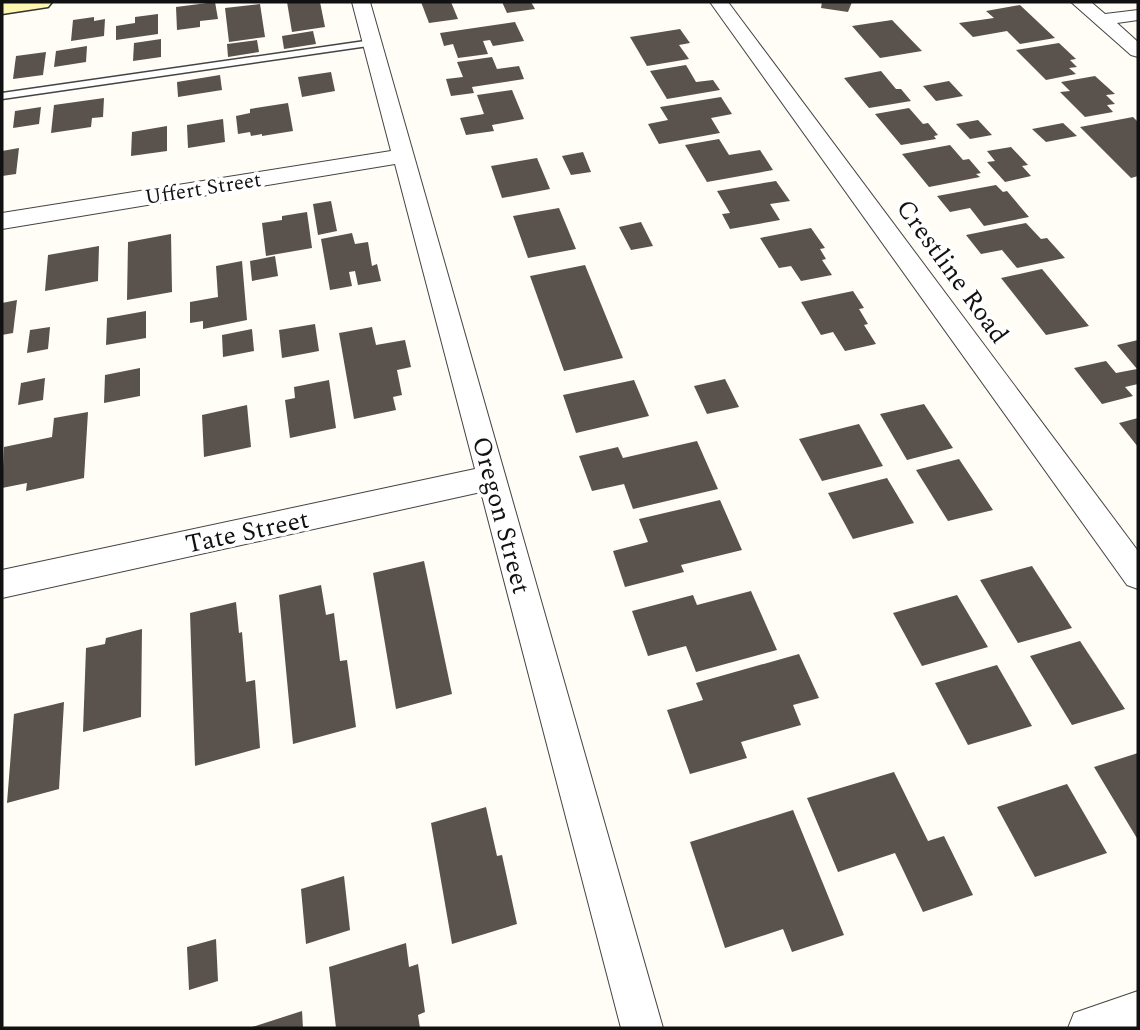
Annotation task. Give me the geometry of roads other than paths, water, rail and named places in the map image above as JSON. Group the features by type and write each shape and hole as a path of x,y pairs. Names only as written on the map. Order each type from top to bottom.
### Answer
{"main road":[{"path":"2,6 40,2"}],"street":[{"name":"Oregon Street","path":"361,2 642,1028"},
{"name":"Crestline Road","path":"719,2 1138,575"},
{"path":"1080,2 1138,51"},
{"path":"1102,20 1138,15"},
{"name":"Uffert Street","path":"2,220 403,156"},
{"name":"Tate Street","path":"2,584 491,478"},
{"path":"1089,1028 1138,1011"}],"lane":[{"path":"2,96 372,43"}]}
